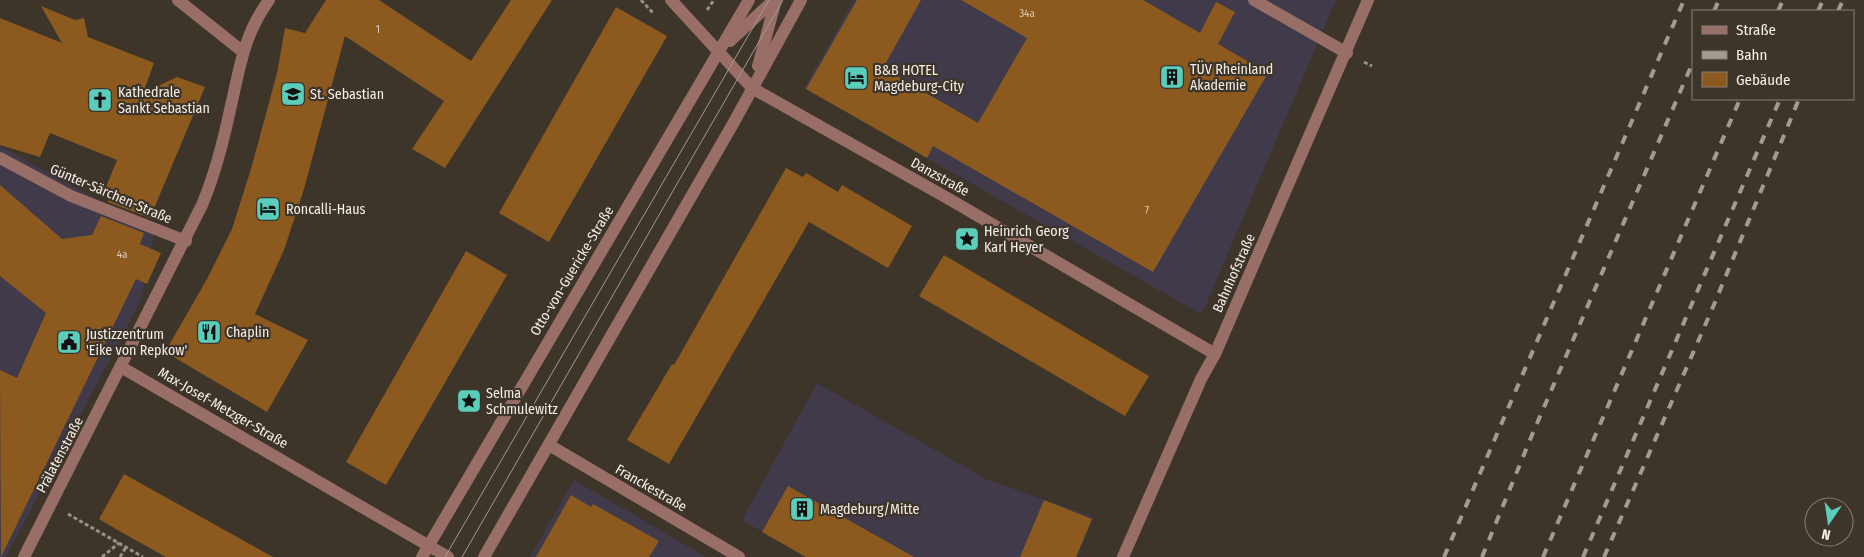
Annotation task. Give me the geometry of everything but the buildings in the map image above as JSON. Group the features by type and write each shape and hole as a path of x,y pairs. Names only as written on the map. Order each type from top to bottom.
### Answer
{"street":[{"path":"178,0 242,51"},
{"path":"121,367 186,241 217,166 242,51 254,23 269,0"},
{"name":"Danzstraße","path":"671,0 752,88 958,204 1215,354"},
{"name":"Otto-von-Guericke-Straße","path":"422,557 749,0"},
{"path":"719,52 775,0"},
{"path":"752,88 775,0"},
{"path":"484,557 801,0"},
{"path":"1254,0 1347,53"},
{"name":"Bahnhofstraße","path":"1123,557 1197,388 1215,354 1347,53 1368,0"},
{"name":"Günter-Särchen-Straße","path":"0,158 71,196 186,241"},
{"name":"Max-Josef-Metzger-Straße","path":"121,367 448,557"},
{"name":"Prälatenstraße","path":"24,557 121,367"},
{"name":"Franckestraße","path":"549,445 739,557"}],"path":[{"path":"51,504 143,557"},
{"path":"102,557 119,543"},
{"path":"120,557 126,547"}],"shaded area":[{"path":"854,0 1336,0 1205,307 1199,313 804,88"},
{"path":"0,146 155,231 141,300 6,557 0,557"},
{"path":"817,383 988,480 1094,517 1077,557 806,557 742,520"},
{"path":"574,480 706,557 530,557"}],"tram line":[{"path":"445,557 769,0"},
{"path":"462,557 783,0"}],"railway":[{"path":"1444,557 1684,0"},
{"path":"1714,10 1719,0"},
{"path":"1778,10 1783,0"},
{"path":"1818,10 1823,0"},
{"path":"1838,10 1843,0"},
{"path":"1482,557 1532,435 1692,64"},
{"path":"1543,557 1740,100"},
{"path":"1583,557 1780,100"},
{"path":"1604,557 1713,307 1799,100"}],"place":[{"name":"TÜV Rheinland Akademie","path":"1172,77"},
{"name":"B&B HOTEL Magdeburg-City","path":"856,78"},
{"name":"St. Sebastian","path":"293,94"},
{"name":"Kathedrale Sankt Sebastian","path":"100,100"},
{"name":"Roncalli-Haus","path":"268,209"},
{"name":"Heinrich Georg Karl Heyer","path":"967,239"},
{"name":"Chaplin","path":"209,332"},
{"name":"Justizzentrum 'Eike von Repkow'","path":"69,342"},
{"name":"Selma Schmulewitz","path":"469,401"},
{"name":"Magdeburg/Mitte","path":"802,509"}]}
